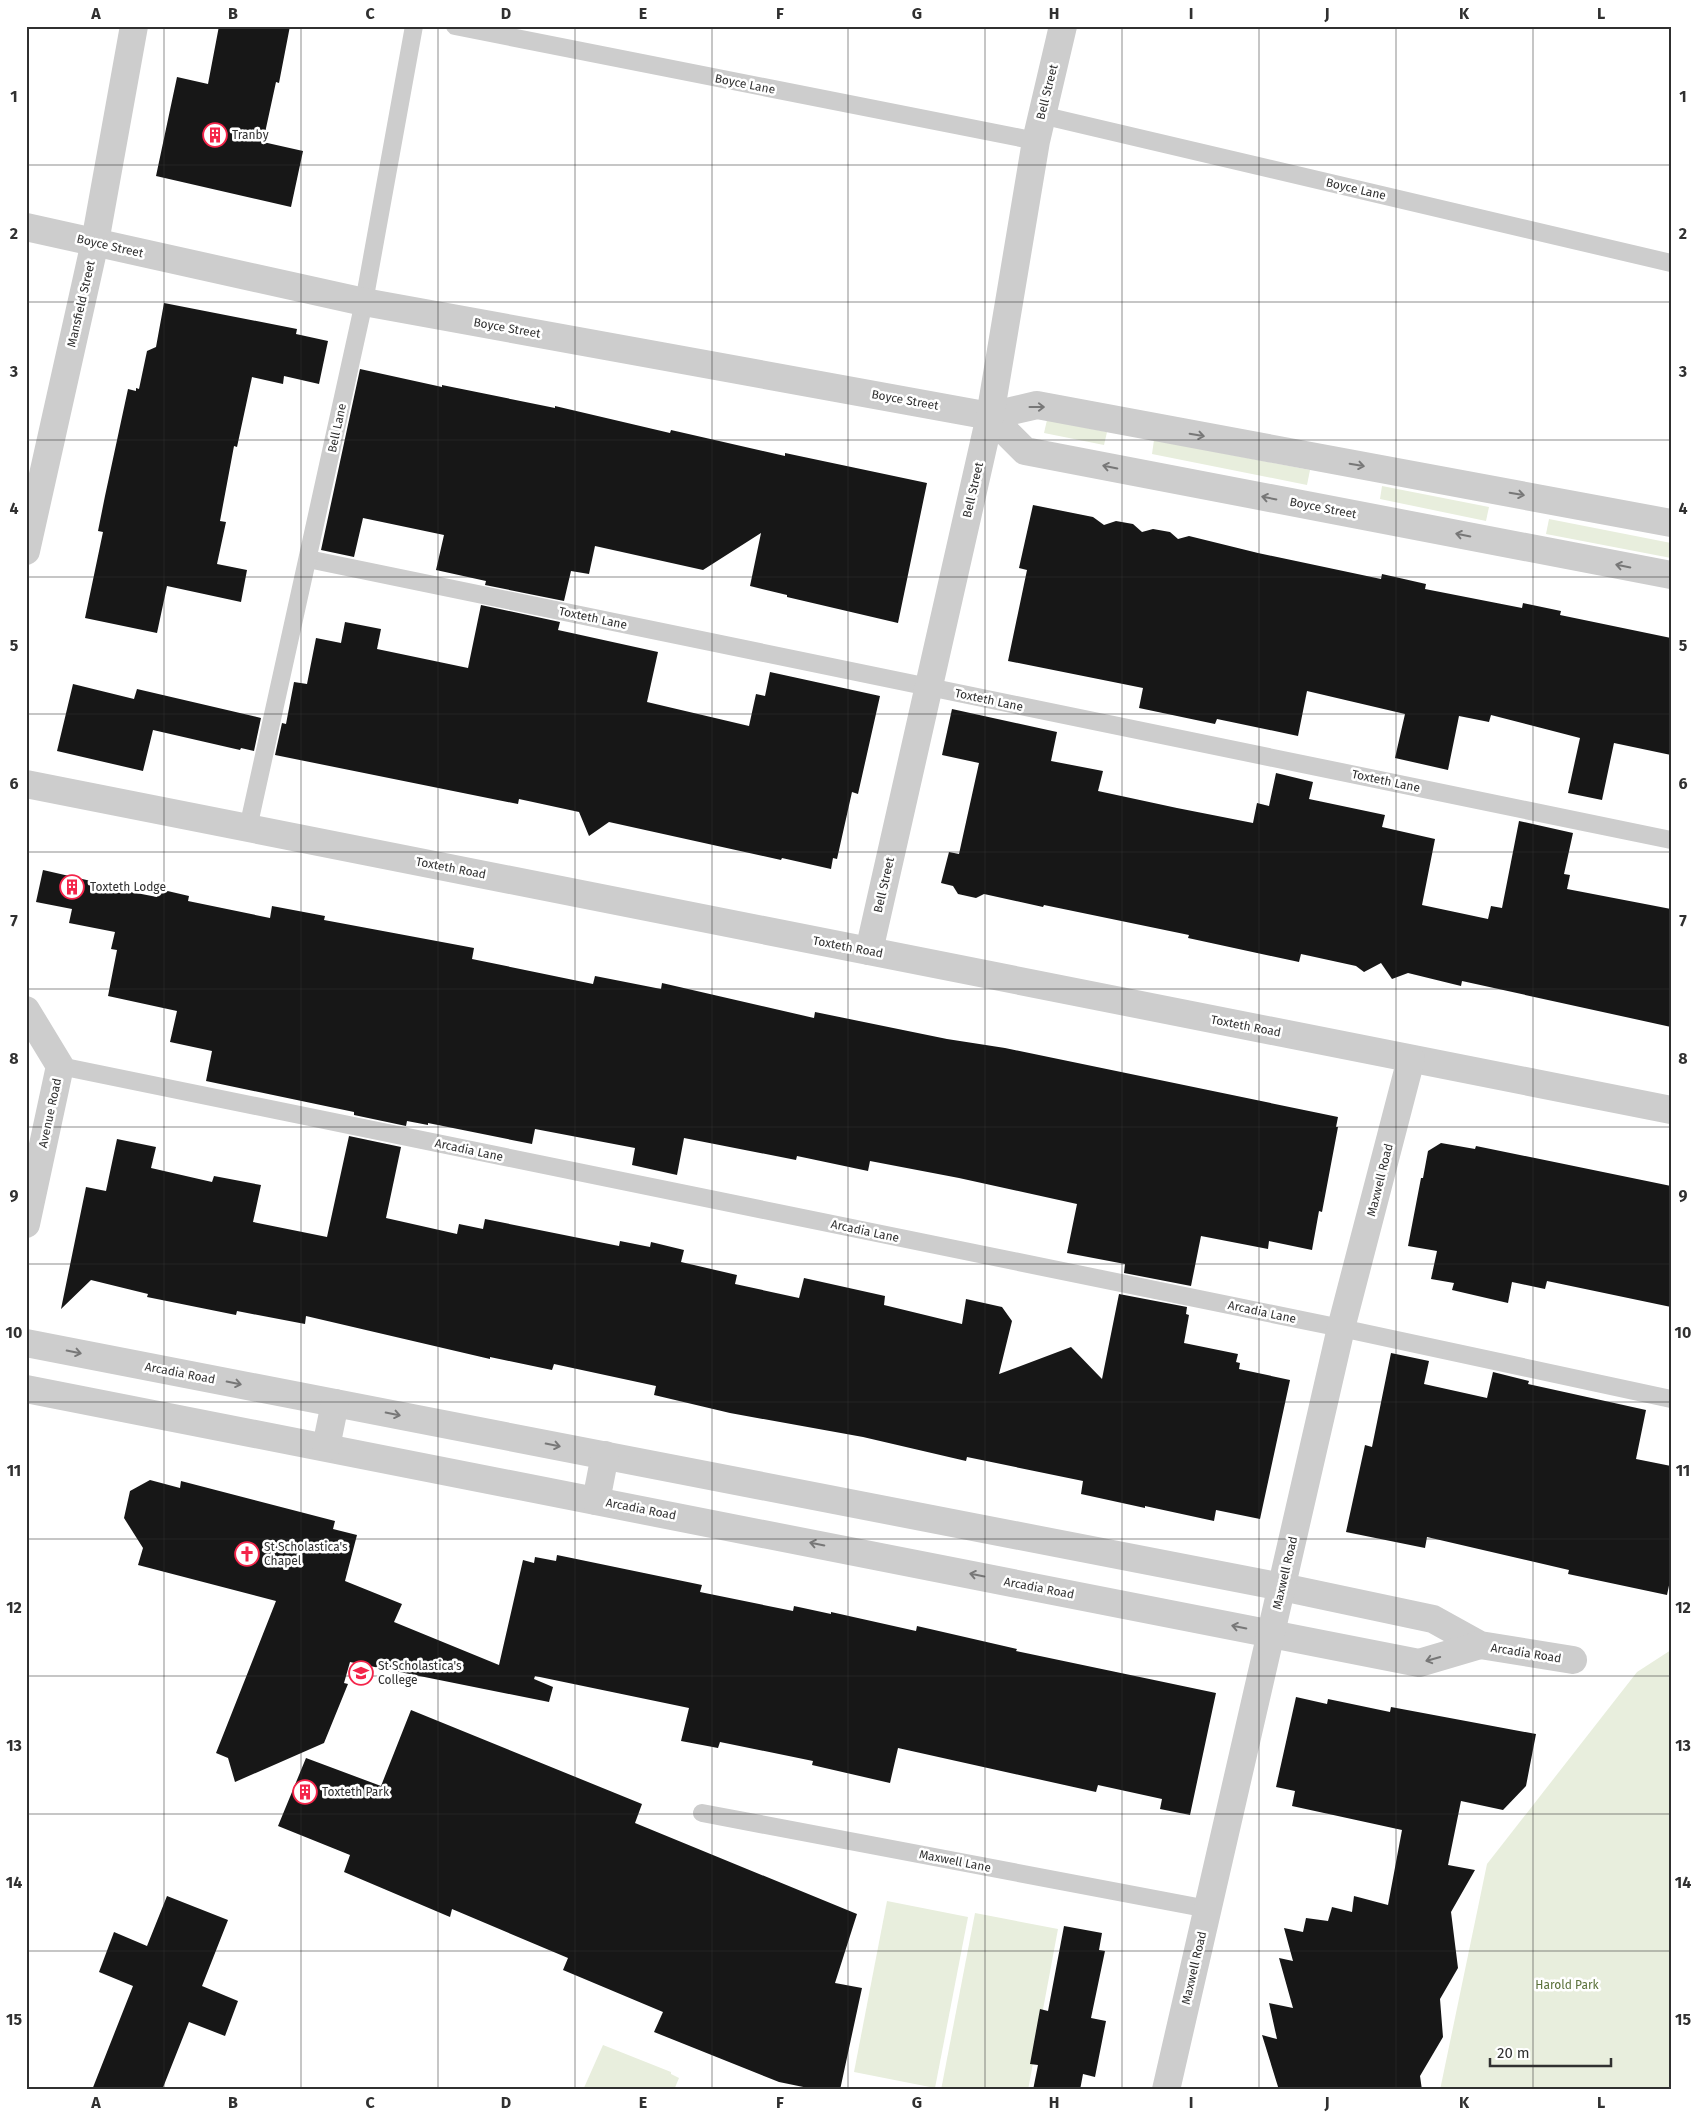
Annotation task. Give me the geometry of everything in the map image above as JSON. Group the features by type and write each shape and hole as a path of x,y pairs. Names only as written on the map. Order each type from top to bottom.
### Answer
{"street":[{"name":"Mansfield Street","path":"26,551 95,242 134,26"},
{"name":"Bell Street","path":"869,951 990,416 1038,128 1063,26"},
{"name":"Boyce Street","path":"26,227 364,302 990,416 1037,405 1671,522"},
{"name":"Boyce Street","path":"990,416 1025,451 1671,575"},
{"name":"Toxteth Road","path":"26,784 1671,1110"},
{"name":"Avenue Road","path":"26,1010 60,1066 26,1224"},
{"name":"Maxwell Road","path":"1166,2090 1341,1328 1411,1059"},
{"name":"Arcadia Road","path":"26,1343 1282,1587 1433,1619 1480,1645 1573,1660"},
{"name":"Arcadia Road","path":"26,1388 1420,1663 1480,1645"},
{"path":"326,1447 335,1403"},
{"name":"Arcadia Road","path":"596,1500 605,1455"}],"lane":[{"name":"Bell Lane","path":"248,828 364,302 414,26"},
{"name":"Boyce Lane","path":"455,26 1038,128 1671,263"},
{"name":"Toxteth Lane","path":"308,559 1671,840"},
{"name":"Arcadia Lane","path":"60,1066 1341,1328 1671,1399"},
{"name":"Maxwell Lane","path":"702,1813 1208,1909"}],"green space":[{"path":"1047,420 1107,432 1104,445 1044,433"},
{"path":"1154,440 1310,470 1307,485 1152,454"},
{"path":"1382,486 1489,507 1486,521 1380,499"},
{"path":"1549,519 1671,543 1671,558 1546,534"},
{"name":"Harold Park","path":"1671,1650 1671,2090 1440,2090 1487,1864 1637,1672"},
{"path":"887,1901 968,1917 935,2088 854,2072"},
{"path":"975,1913 1058,1929 1028,2090 941,2090"},
{"path":"603,2045 671,2072 671,2074 679,2078 674,2090 583,2090"}],"building":[{"name":"Tranby","path":"219,26 290,26 279,83 276,82 263,142 303,151 291,207 156,176 177,77 208,84"},
{"path":"164,303 297,329 296,334 328,341 319,384 284,376 283,384 252,377 237,447 234,446 220,521 226,522 217,564 247,570 241,602 167,586 157,633 85,618 103,532 98,531 128,389 136,391 136,388 139,389 147,351 156,347"},
{"path":"360,369 442,387 442,385 555,408 555,406 670,433 671,430 785,456 785,453 927,483 898,623 787,597 787,595 750,586 761,533 703,570 595,546 589,574 571,571 564,601 485,585 486,581 436,570 444,535 363,518 354,557 321,550"},
{"path":"1033,505 1093,517 1104,525 1116,521 1133,524 1142,532 1153,529 1170,532 1178,539 1189,536 1258,553 1381,579 1382,574 1426,584 1425,589 1522,608 1523,603 1561,611 1560,615 1671,638 1671,755 1614,743 1602,800 1568,793 1580,738 1491,715 1489,722 1459,716 1448,770 1395,758 1405,714 1307,691 1298,736 1217,719 1215,724 1139,708 1143,688 1008,661 1027,570 1019,568"},
{"path":"481,605 560,622 558,630 658,652 647,702 749,726 756,694 765,696 770,672 880,696 858,794 852,792 837,859 833,858 831,869 782,858 781,860 609,822 589,836 579,812 519,799 518,804 275,755 282,723 286,724 294,682 307,684 316,638 341,643 345,622 381,629 377,649 468,668"},
{"path":"73,684 134,699 137,689 261,718 254,751 241,748 240,750 153,730 143,771 57,751"},
{"path":"952,709 1057,732 1051,761 1103,771 1098,791 1177,808 1253,823 1257,803 1269,806 1276,773 1313,782 1309,799 1385,815 1382,827 1435,839 1422,905 1488,919 1491,906 1502,908 1519,821 1573,833 1564,874 1570,875 1567,889 1671,909 1671,1027 1462,981 1461,986 1408,973 1392,979 1381,963 1364,972 1356,966 1301,954 1299,962 1188,938 1189,935 1044,905 1043,907 984,894 976,898 958,894 953,886 941,883 949,852 959,854 979,763 942,755"},
{"path":"43,870 91,881 90,884 157,897 159,889 189,896 188,901 270,918 272,906 325,916 324,920 474,948 472,959 593,984 595,976 661,989 662,983 814,1018 815,1012 947,1039 1005,1048 1338,1117 1336,1127 1338,1127 1322,1212 1319,1211 1312,1250 1269,1241 1268,1249 1201,1236 1191,1286 1124,1273 1125,1264 1067,1253 1077,1204 959,1178 870,1161 868,1171 797,1156 796,1160 684,1138 677,1175 632,1165 635,1148 535,1129 532,1144 428,1123 428,1125 407,1121 406,1126 354,1115 354,1112 206,1081 212,1051 170,1042 177,1011 108,996 117,950 111,949 115,932 69,923 72,909 36,902"},
{"path":"349,1136 401,1147 386,1218 457,1234 459,1224 483,1229 485,1219 619,1246 620,1241 650,1247 651,1242 684,1250 681,1262 737,1275 735,1284 799,1298 804,1278 885,1296 884,1305 962,1324 966,1299 1002,1307 1012,1321 999,1374 1071,1347 1102,1379 1119,1294 1187,1307 1186,1314 1189,1315 1184,1343 1238,1354 1236,1362 1240,1363 1239,1369 1290,1380 1260,1519 1216,1510 1214,1521 1145,1506 1145,1508 1081,1494 1083,1481 967,1457 966,1461 863,1437 730,1413 654,1395 656,1386 554,1364 552,1370 490,1357 490,1359 306,1316 305,1324 237,1311 236,1315 147,1297 148,1294 91,1280 61,1309 86,1187 106,1191 117,1139 156,1147 151,1168 212,1182 214,1176 261,1185 253,1222 327,1237"},
{"path":"1441,1143 1475,1149 1476,1146 1671,1186 1671,1307 1547,1281 1545,1289 1512,1282 1508,1303 1452,1290 1454,1283 1431,1279 1437,1251 1408,1246 1428,1151"},
{"path":"1391,1353 1429,1361 1424,1384 1487,1398 1493,1372 1529,1381 1528,1384 1646,1410 1636,1459 1671,1466 1671,1576 1667,1595 1568,1574 1569,1570 1427,1537 1425,1548 1346,1532 1365,1445 1372,1447"},
{"path":"150,1480 180,1488 181,1481 335,1521 333,1529 357,1535 345,1581 402,1604 394,1622 499,1665 523,1560 534,1563 535,1557 556,1561 557,1555 702,1585 700,1592 793,1611 794,1606 831,1614 831,1612 916,1631 917,1626 1017,1649 1016,1651 1216,1693 1190,1815 1160,1809 1162,1799 1098,1785 1096,1792 898,1748 890,1783 812,1765 813,1761 720,1742 718,1748 681,1741 689,1708 535,1676 534,1679 553,1687 549,1702 350,1662 344,1683 348,1684 324,1743 235,1782 228,1758 216,1753 276,1601 138,1565 143,1548 124,1518 130,1491"},
{"path":"1296,1697 1327,1704 1328,1699 1390,1712 1391,1707 1536,1734 1526,1786 1503,1810 1461,1801 1448,1865 1475,1870 1451,1912 1458,1968 1440,1999 1443,2037 1420,2076 1422,2090 1279,2090 1262,2035 1277,2039 1269,2003 1293,2008 1279,1958 1293,1961 1284,1928 1303,1932 1306,1918 1328,1921 1332,1907 1352,1912 1354,1896 1388,1905 1402,1830 1292,1806 1295,1791 1276,1787"},
{"path":"411,1710 642,1804 635,1823 857,1914 835,1983 862,1988 840,2090 818,2090 779,2082 654,2032 663,2012 563,1970 568,1958 452,1909 450,1917 344,1872 350,1855 278,1826 306,1758 381,1786"},
{"path":"167,1896 228,1920 202,1986 238,2001 225,2036 189,2022 162,2090 92,2090 133,1986 99,1972 114,1932 147,1946"},
{"path":"1064,1926 1102,1933 1099,1950 1105,1951 1091,2018 1106,2021 1095,2077 1083,2074 1080,2090 1033,2090 1038,2065 1030,2064 1040,2009 1048,2011"}],"place":[{"name":"Tranby","path":"215,135"},
{"name":"Toxteth Lodge","path":"72,887"},
{"name":"St Scholastica's Chapel","path":"247,1554"},
{"name":"St Scholastica's College","path":"361,1673"},
{"name":"Toxteth Park","path":"305,1792"}]}
